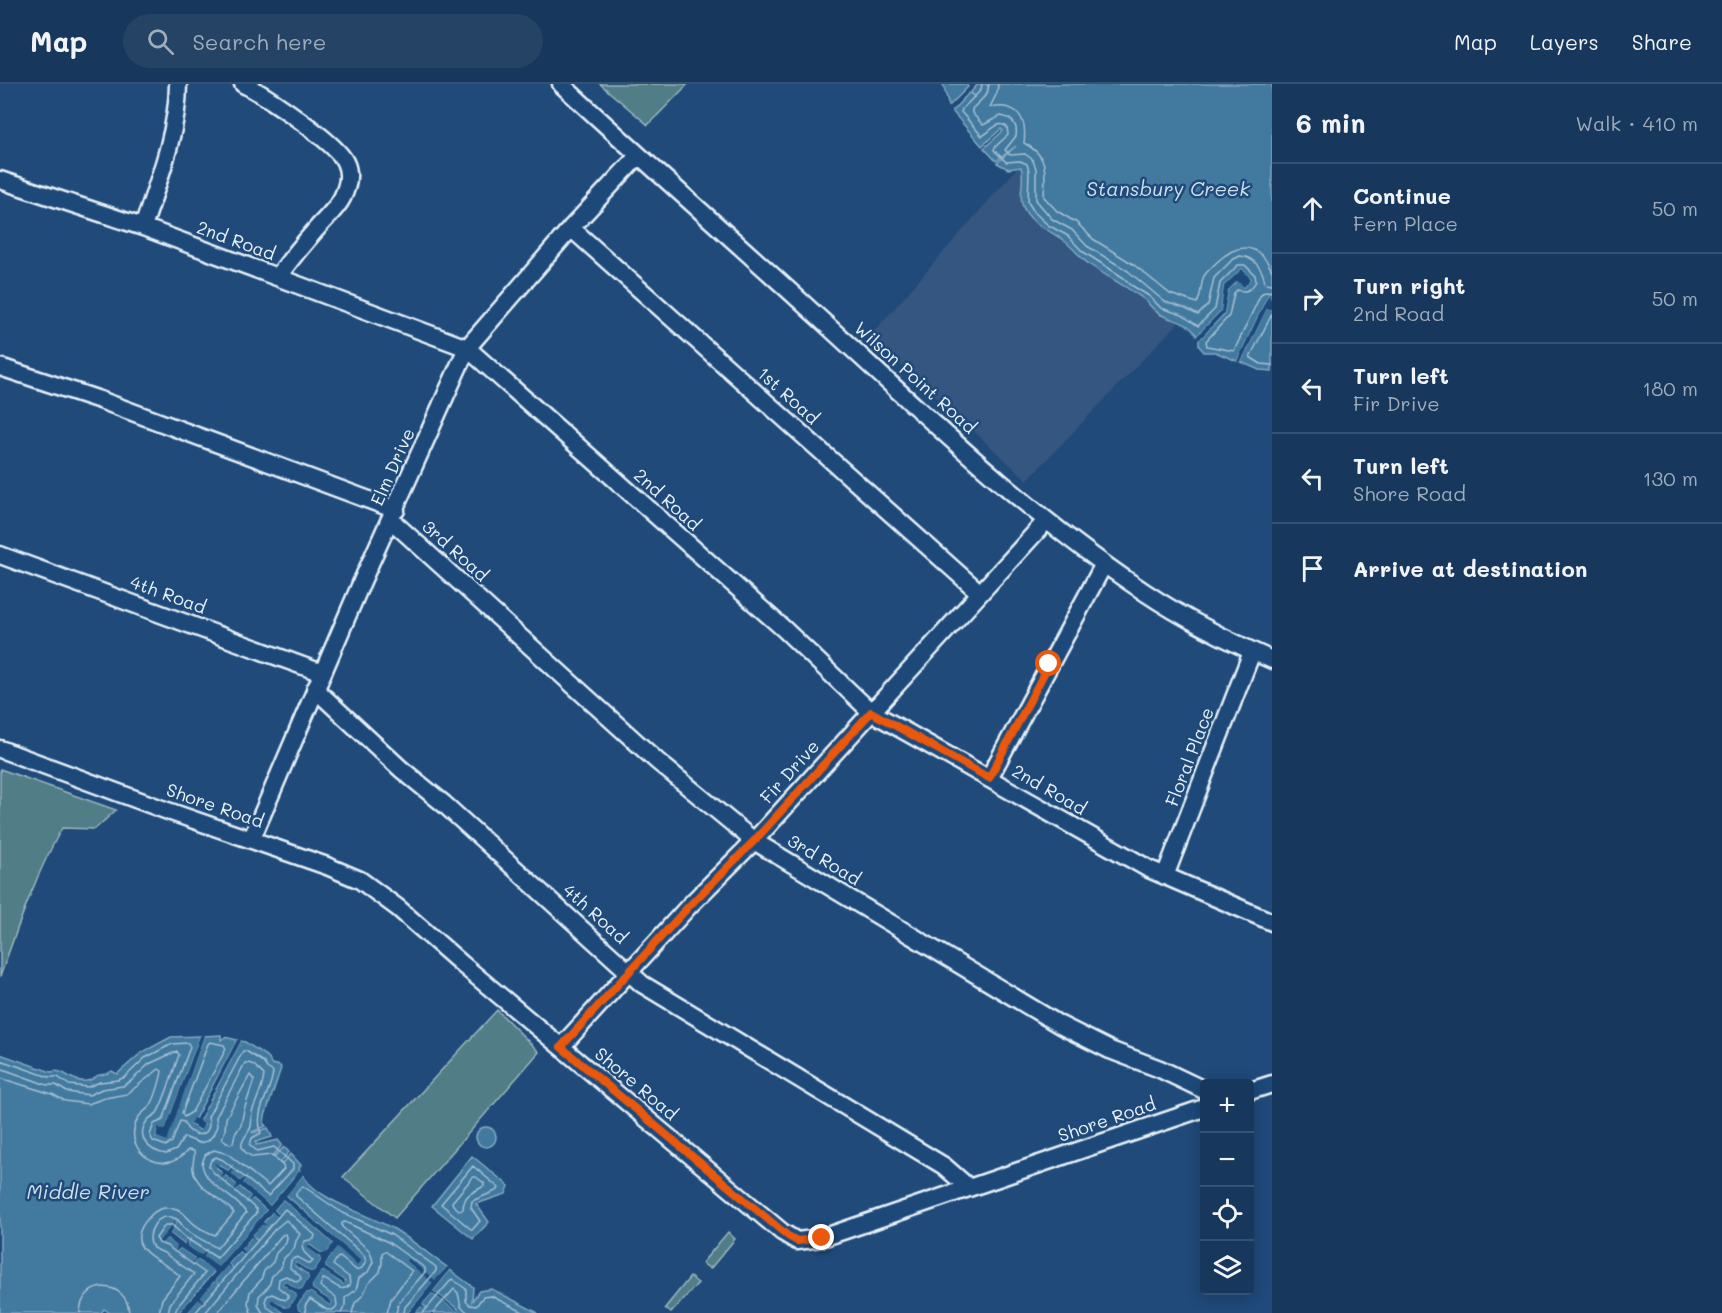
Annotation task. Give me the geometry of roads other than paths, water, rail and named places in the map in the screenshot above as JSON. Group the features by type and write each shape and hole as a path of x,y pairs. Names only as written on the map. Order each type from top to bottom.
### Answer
{"street":[{"path":"143,227 164,166 178,98 178,84"},
{"path":"243,84 291,114 317,134 344,159 349,173 347,186 340,200 278,277"},
{"name":"Wilson Point Road","path":"561,84 917,408 1046,521 1104,564 1169,607 1252,652 1272,660"},
{"name":"Elm Drive","path":"252,838 322,673 467,348 571,228 638,156"},
{"name":"2nd Road","path":"0,180 143,227 467,348 783,629 871,712 1096,841 1165,876 1272,922"},
{"name":"1st Road","path":"571,228 980,593"},
{"name":"3rd Road","path":"0,367 100,400 393,515 649,753 754,841 1060,1025 1110,1050 1160,1069 1200,1088"},
{"name":"Fir Drive","path":"561,1047 689,906 754,841 1046,521"},
{"name":"4th Road","path":"0,555 322,673"},
{"path":"989,778 1104,564"},
{"name":"Floral Place","path":"1165,876 1252,652"},
{"name":"4th Road","path":"315,689 642,984 944,1166 968,1187"},
{"name":"Shore Road","path":"0,749 187,818 252,838 360,880 380,893 777,1228 797,1241 822,1238 1200,1109"},
{"path":"1254,1090 1272,1084"}],"water":[{"path":"943,84 966,84 968,87 949,106"},
{"name":"Stansbury Creek","path":"978,84 988,86 988,84 1272,84 1272,299 1268,297 1271,289 1237,361 1215,352 1204,352 1199,346 1199,340 1224,314 1228,290 1238,280 1244,287 1251,279 1242,269 1224,286 1221,311 1197,336 1189,326 1156,312 1145,300 1090,265 1067,243 1039,225 1025,211 1021,199 1021,167 1008,169 997,163 1016,146 996,161 984,148 1003,131 1001,129 982,146 952,111 969,93 976,98 971,92"},
{"path":"1267,307 1272,310 1272,371 1259,370 1241,362"},
{"name":"Middle River","path":"221,1035 221,1040 225,1037 237,1040 195,1119 190,1124 200,1130 204,1124 199,1121 241,1041 245,1042 269,1058 271,1064 281,1068 265,1116 266,1126 252,1132 268,1128 272,1137 256,1142 256,1145 278,1140 282,1145 273,1156 284,1147 289,1152 280,1163 282,1164 291,1154 301,1165 300,1170 270,1206 242,1183 247,1176 240,1181 230,1173 233,1165 228,1171 220,1165 217,1168 223,1173 218,1181 225,1175 237,1184 235,1190 239,1186 251,1196 246,1203 252,1198 267,1210 218,1268 203,1257 207,1249 201,1256 187,1246 191,1238 185,1245 170,1234 178,1219 159,1242 167,1238 178,1246 174,1253 180,1248 195,1258 192,1265 197,1259 215,1271 179,1313 110,1313 104,1309 101,1313 0,1313 0,1054 51,1072 60,1072 76,1080 86,1081 112,1071 117,1074 141,1053 171,1037 200,1036 165,1131 158,1128 156,1137 166,1140 204,1036"},
{"path":"486,1127 493,1130 496,1137 493,1144 486,1147 479,1144 476,1137 479,1130"},
{"path":"472,1156 509,1186 506,1194 476,1204 489,1222 473,1239 432,1206"},
{"path":"303,1175 319,1192 394,1229 447,1267 408,1313 303,1313 298,1310 297,1305 307,1292 311,1292 330,1305 332,1302 312,1289 312,1284 321,1272 325,1271 343,1284 345,1281 326,1268 325,1264 337,1246 357,1264 360,1261 286,1195"},
{"path":"283,1199 333,1243 327,1253 322,1254 310,1245 308,1247 320,1257 321,1261 314,1271 310,1272 296,1263 295,1266 308,1274 309,1278 302,1289 298,1290 285,1281 283,1284 296,1293 297,1297 286,1308 272,1300 271,1302 284,1313 187,1313 199,1298 205,1302 200,1297 214,1281 219,1285 215,1280 227,1265 233,1268 228,1264 240,1251 245,1256 241,1249 251,1237 257,1240 252,1235 262,1224 267,1227 263,1223 272,1212 278,1214 274,1210"},
{"path":"450,1270 473,1287 472,1301 479,1291 492,1289 538,1313 415,1313 421,1306 427,1308 422,1304 432,1293 457,1311 458,1309 433,1291"}]}
